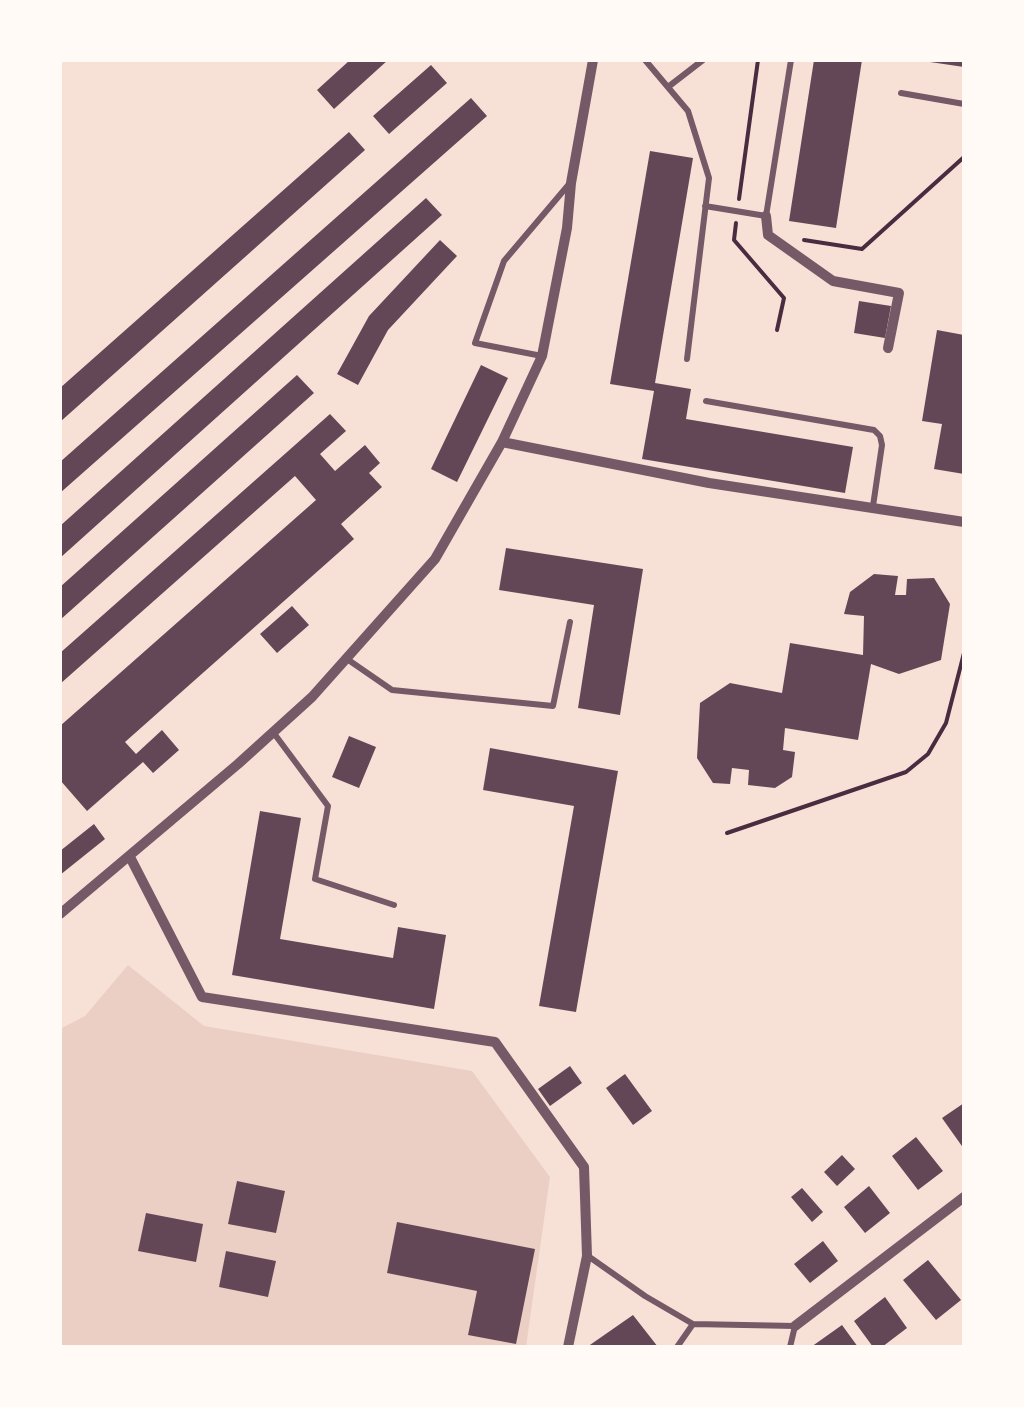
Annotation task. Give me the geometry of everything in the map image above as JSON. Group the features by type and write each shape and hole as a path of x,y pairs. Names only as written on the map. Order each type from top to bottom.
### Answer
{"street":[{"path":"60,914 274,732 435,559 502,442 542,356 568,228 571,182 593,60"},
{"path":"766,216 768,235 833,281 899,294 888,348"},
{"path":"502,442 709,482 964,522"},
{"path":"130,857 202,996 496,1042 584,1167 588,1256 568,1347"},
{"path":"794,1326 964,1197"}],"lane":[{"path":"645,60 688,111 708,178 687,359"},
{"path":"668,87 703,60"},
{"path":"706,206 766,216 791,60"},
{"path":"901,93 964,104"},
{"path":"542,356 475,343 504,261 571,182"},
{"path":"706,401 874,430 882,445 873,506"},
{"path":"346,658 392,690 552,706 570,622"},
{"path":"274,732 328,806 315,879 394,905"},
{"path":"588,1256 694,1324 794,1326 790,1347"},
{"path":"678,1347 694,1324"}],"path":[{"path":"768,235 862,250 964,157"},
{"path":"727,833 906,772 928,754 946,723 964,652"}],"shaded area":[{"path":"128,965 204,1026 472,1071 550,1177 526,1347 60,1347 60,1029 85,1016"}],"building":[{"path":"350,60 388,60 334,109 317,90"},
{"path":"814,60 862,60 836,228 789,221"},
{"path":"964,60 964,67 930,62"},
{"path":"431,65 447,83 389,134 373,116"},
{"path":"471,98 487,116 60,493 60,462"},
{"path":"349,132 365,150 60,422 60,388"},
{"path":"650,151 693,158 655,383 691,389 686,419 853,447 845,493 642,459 654,391 610,384"},
{"path":"426,198 442,215 60,558 60,526"},
{"path":"440,240 457,256 388,330 358,385 337,374 369,316"},
{"path":"859,301 891,306 885,338 854,333"},
{"path":"937,330 964,335 964,474 934,469 942,424 922,421"},
{"path":"481,365 508,378 457,482 431,469"},
{"path":"297,375 314,393 60,620 60,587"},
{"path":"330,414 346,431 320,454 335,471 365,445 380,463 369,473 382,487 341,524 354,539 125,742 136,754 162,730 179,750 153,773 143,762 87,811 60,780 60,726 316,500 295,476 60,684 60,653"},
{"path":"506,548 643,569 620,715 578,708 594,605 499,590"},
{"path":"874,574 898,576 895,595 906,595 907,579 934,578 950,604 941,660 899,674 871,664 858,740 785,728 783,750 795,752 792,777 775,788 748,785 749,770 732,768 730,784 713,783 697,758 700,703 730,683 782,693 790,643 863,655 864,616 844,614 850,592"},
{"path":"292,606 309,625 277,653 260,634"},
{"path":"349,736 376,747 359,788 332,777"},
{"path":"490,748 618,771 576,1012 539,1006 574,806 483,790"},
{"path":"260,811 301,818 280,939 393,958 398,927 446,935 434,1009 232,975"},
{"path":"94,824 105,839 60,875 60,851"},
{"path":"570,1066 582,1083 550,1106 538,1089"},
{"path":"625,1074 652,1111 633,1125 606,1088"},
{"path":"964,1103 964,1149 942,1118"},
{"path":"916,1137 943,1171 918,1190 892,1156"},
{"path":"842,1155 855,1169 837,1186 824,1172"},
{"path":"237,1181 285,1191 276,1233 228,1224"},
{"path":"869,1186 890,1213 865,1233 844,1207"},
{"path":"802,1188 823,1212 812,1222 791,1197"},
{"path":"146,1213 203,1224 196,1262 138,1251"},
{"path":"397,1222 535,1249 516,1344 468,1335 477,1291 387,1273"},
{"path":"823,1241 838,1261 810,1283 794,1264"},
{"path":"226,1251 276,1261 268,1297 219,1287"},
{"path":"928,1260 961,1300 936,1320 903,1280"},
{"path":"885,1297 907,1328 882,1347 873,1347 854,1321"},
{"path":"633,1315 658,1347 587,1347"},
{"path":"842,1325 858,1347 811,1347"}]}
